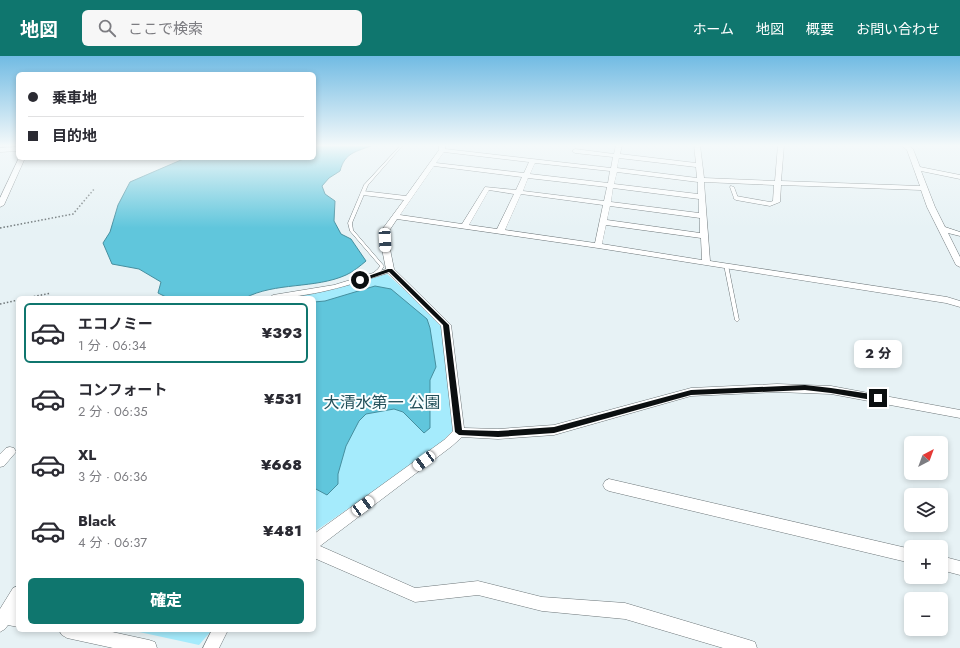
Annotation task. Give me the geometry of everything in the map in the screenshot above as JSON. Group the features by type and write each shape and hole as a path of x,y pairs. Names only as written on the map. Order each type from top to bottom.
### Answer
{"street":[{"path":"0,205 15,173"},
{"path":"425,173 385,231 390,270 446,325 459,432"},
{"path":"499,173 702,197"},
{"path":"500,232 527,173"},
{"path":"598,246 614,173"},
{"path":"637,173 701,180 924,188"},
{"path":"700,173 706,262"},
{"path":"736,198 765,204 774,204 776,202 779,173"},
{"path":"918,173 931,207 960,265"},
{"path":"939,173 960,177"},
{"path":"464,227 487,188 702,216"},
{"path":"363,193 408,198"},
{"path":"395,217 726,265 947,300 960,304"},
{"path":"603,222 704,236"},
{"path":"942,230 960,234"},
{"path":"284,296 334,287 390,270"},
{"path":"316,541 448,443 459,432 498,434 554,430 691,392 777,388 831,390 893,400 960,414"},
{"path":"0,462 10,452"},
{"path":"609,484 904,554"},
{"path":"316,552 415,595 478,588 542,604 625,611 748,648"},
{"path":"948,565 960,568"},
{"path":"7,620 16,598"},
{"path":"76,632 149,648"},
{"path":"211,648 219,632"}],"lane":[{"path":"372,276 380,270 382,266 351,230 350,223 366,185 377,173"},
{"path":"732,187 736,198"},
{"path":"726,265 737,320"}],"path":[{"path":"0,228 73,214 95,188"},
{"path":"37,296 51,293"},
{"path":"0,304 16,300"}],"green space":[{"name":"大清水第一 公園","path":"387,274 444,326 453,431 446,442 316,531 316,296 297,296 330,290"},
{"path":"139,632 210,632 199,645"}],"shaded area":[{"path":"152,173 337,173 329,178 322,186 325,194 335,201 334,221 341,234 351,239 366,261 346,275 334,279 282,287 250,296 164,296 158,293 161,282 139,269 112,264 103,243 110,232 118,205 130,182"},
{"name":"大清水第一 公園","path":"375,286 391,289 427,319 430,328 436,367 430,380 430,428 424,433 403,412 394,409 366,414 359,421 346,446 338,474 338,484 327,495 316,489 316,302 325,301"}],"route":[{"path":"360,280 390,270 446,325 459,432 498,434 554,430 691,392 805,388 831,390 878,398"}]}
